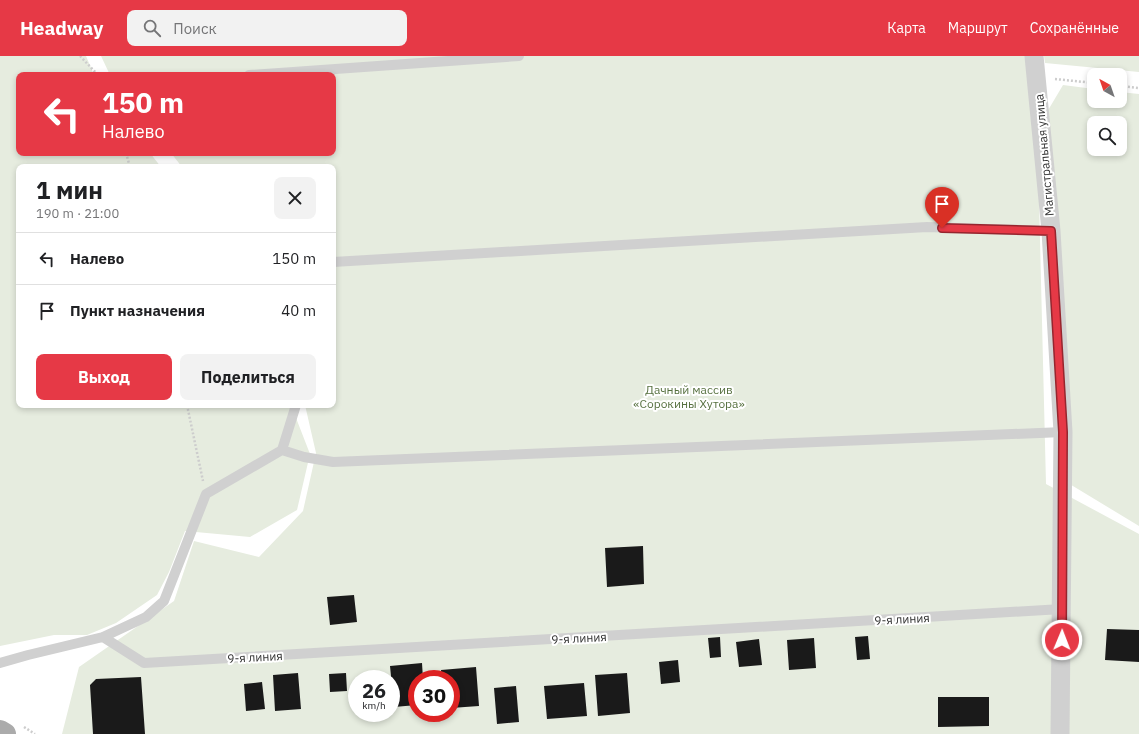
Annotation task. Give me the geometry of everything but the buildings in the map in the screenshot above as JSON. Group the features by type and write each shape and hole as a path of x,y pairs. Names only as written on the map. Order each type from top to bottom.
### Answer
{"main road":[{"path":"0,731 6,734"}],"street":[{"name":"Магистральная улица","path":"1034,56 1051,231 1063,432 1060,734"}],"lane":[{"path":"292,72 519,56"},
{"path":"336,262 927,227 1051,231"},
{"path":"0,664 28,655 103,637 146,617 164,601 206,494 282,450 295,408"},
{"path":"282,450 304,457 332,462 1063,432"},
{"name":"9-я линия","path":"103,637 144,663 1062,609"}],"path":[{"path":"80,56 95,72"},
{"path":"1036,77 1087,82"},
{"path":"1127,87 1139,88"},
{"path":"188,408 206,494"}],"green space":[{"path":"0,56 86,56 93,72 16,72 16,156 152,156 159,164 16,164 16,408 292,408 310,454 297,510 250,537 185,531 169,572 157,595 116,623 87,635 54,635 0,646"},
{"name":"Дачный массив «Сорокины Хутора»","path":"101,56 1034,56 1036,77 1046,484 1139,534 1139,734 62,734 79,667 174,601 194,541 259,557 303,511 316,453 306,408 336,408 336,164 180,164 173,156 336,156 336,72 109,72"},
{"path":"1044,56 1139,56 1139,72 1127,71 1127,68 1097,68 1045,63"},
{"path":"1063,85 1087,88 1087,108 1127,108 1127,93 1139,94 1139,526 1063,480 1047,112"}],"route":[{"path":"942,228 1051,231 1063,432 1062,640"}]}
